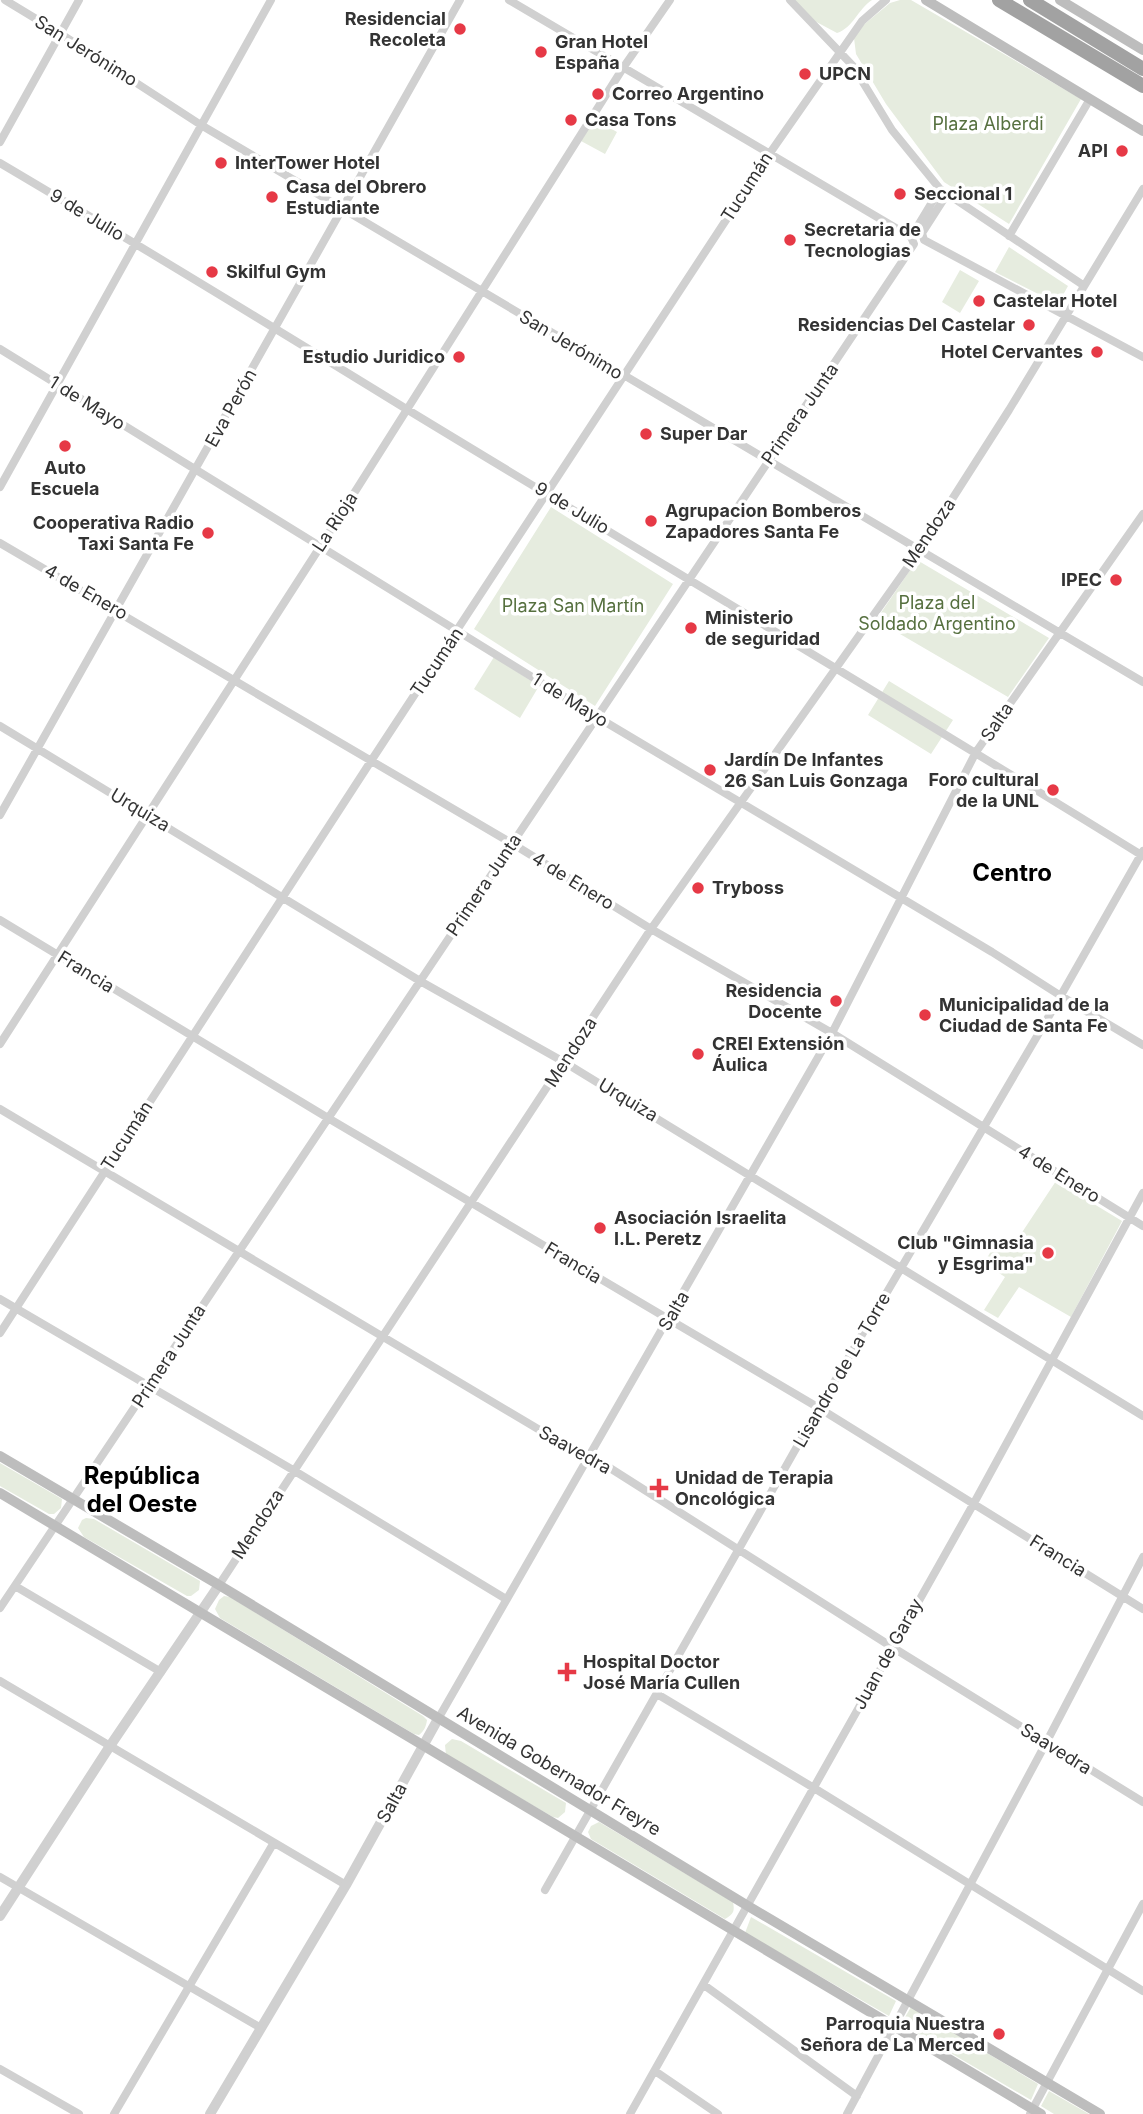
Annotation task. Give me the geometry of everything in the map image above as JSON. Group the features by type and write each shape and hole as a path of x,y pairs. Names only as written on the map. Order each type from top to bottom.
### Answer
{"highway":[{"path":"999,0 1143,86"},
{"path":"1030,0 1143,69"}],"main road":[{"path":"926,0 1143,131"},
{"path":"1060,0 1143,50"},
{"name":"Avenida Gobernador Freyre","path":"0,1456 219,1585 748,1906 1100,2114"},
{"path":"0,1493 1035,2112"}],"street":[{"name":"San Jerónimo","path":"5,0 201,125 1143,682"},
{"path":"0,142 79,0"},
{"path":"0,487 271,0"},
{"name":"Eva Perón","path":"0,815 460,0"},
{"path":"509,0 770,153 912,241"},
{"name":"La Rioja","path":"0,1044 320,547 623,68 670,0"},
{"path":"790,0 853,66 892,130 943,192 1083,285"},
{"name":"Tucumán","path":"0,1333 770,153 862,21 886,0"},
{"path":"1009,236 1090,99"},
{"name":"9 de Julio","path":"0,163 1142,854"},
{"name":"Mendoza","path":"0,1916 110,1745 219,1585 651,929 919,551 1009,410 1143,189"},
{"path":"943,192 922,233 924,240 1143,357"},
{"name":"Primera Junta","path":"0,1608 690,579 943,192"},
{"name":"1 de Mayo","path":"0,349 738,803 992,952 1143,1045"},
{"name":"Salta","path":"211,2114 346,1885 438,1718 832,1033 976,752 1143,514"},
{"name":"4 de Enero","path":"0,542 513,844 651,929 832,1033 1143,1226"},
{"name":"Urquiza","path":"0,726 420,981 564,1062 1143,1416"},
{"name":"Lisandro de La Torre","path":"545,1890 819,1408 1142,854"},
{"name":"Francia","path":"0,920 192,1037 819,1408 1143,1609"},
{"name":"Saavedra","path":"0,1109 580,1454 591,1456 1143,1802"},
{"name":"Juan de Garay","path":"631,2114 974,1503 1143,1194"},
{"path":"0,1299 293,1470 506,1599"},
{"path":"847,2114 1143,1557"},
{"path":"15,1586 161,1672"},
{"path":"0,1681 346,1885"},
{"path":"657,1694 1143,1991"},
{"path":"114,2114 273,1843"},
{"path":"0,1877 261,2028"},
{"path":"1035,2112 1046,2081 1143,1904"},
{"path":"704,1985 857,2096"},
{"path":"0,2069 79,2114"},
{"path":"655,2071 718,2114"}],"green space":[{"path":"792,0 872,0 843,31 837,33 809,18"},
{"name":"Plaza Alberdi","path":"911,0 1081,99 1009,224 944,182 886,104 856,54 854,38 861,27 890,3"},
{"path":"594,119 617,132 605,154 581,141"},
{"path":"1009,247 1068,286 1058,304 995,272"},
{"path":"960,270 979,281 960,313 942,302"},
{"name":"Plaza San Martín","path":"551,507 673,584 595,706 474,629"},
{"name":"Plaza del Soldado Argentino","path":"917,560 1049,638 1008,697 876,620"},
{"path":"494,657 539,686 520,718 474,689"},
{"path":"889,681 953,720 931,754 868,715"},
{"name":"Club \"Gimnasia y Esgrima\"","path":"1056,1181 1122,1221 1071,1317 1019,1287 998,1318 984,1310 1005,1277 984,1263 1000,1236 1015,1243"},
{"path":"0,1463 62,1499 61,1508 54,1514 49,1514 0,1486"},
{"path":"86,1518 94,1519 200,1581 199,1590 187,1596 84,1537 78,1528"},
{"path":"224,1596 230,1597 423,1716 427,1720 425,1727 419,1735 414,1734 220,1618 215,1609"},
{"path":"452,1739 461,1741 566,1803 565,1812 558,1818 553,1817 446,1755 445,1745"},
{"path":"599,1822 733,1902 733,1912 725,1919 591,1839 588,1832 591,1826"},
{"path":"751,1917 896,2001 889,2016 745,1933"},
{"path":"911,2007 1038,2084 1031,2100 901,2024"},
{"path":"1049,2091 1089,2114 1054,2114 1041,2106"}],"place":[{"name":"Residencial Recoleta","path":"460,29"},
{"name":"Gran Hotel España","path":"541,52"},
{"name":"UPCN","path":"805,74"},
{"name":"Correo Argentino","path":"598,94"},
{"name":"Casa Tons","path":"571,120"},
{"name":"API","path":"1122,151"},
{"name":"InterTower Hotel","path":"221,163"},
{"name":"Seccional 1","path":"900,194"},
{"name":"Casa del Obrero Estudiante","path":"272,197"},
{"name":"Secretaria de Tecnologias","path":"790,240"},
{"name":"Skilful Gym","path":"212,272"},
{"name":"Castelar Hotel","path":"979,301"},
{"name":"Residencias Del Castelar","path":"1029,325"},
{"name":"Hotel Cervantes","path":"1097,352"},
{"name":"Estudio Juridico","path":"459,357"},
{"name":"Super Dar","path":"646,434"},
{"name":"Auto Escuela","path":"65,446"},
{"name":"Agrupacion Bomberos Zapadores Santa Fe","path":"651,521"},
{"name":"Cooperativa Radio Taxi Santa Fe","path":"208,533"},
{"name":"IPEC","path":"1116,580"},
{"name":"Ministerio de seguridad","path":"691,628"},
{"name":"Jardín De Infantes 26 San Luis Gonzaga","path":"710,770"},
{"name":"Foro cultural de la UNL","path":"1053,790"},
{"name":"Tryboss","path":"698,888"},
{"name":"Residencia Docente","path":"836,1001"},
{"name":"Municipalidad de la Ciudad de Santa Fe","path":"925,1015"},
{"name":"CREI Extensión Áulica","path":"698,1054"},
{"name":"Asociación Israelita I.L. Peretz","path":"600,1228"},
{"name":"Club \"Gimnasia y Esgrima\"","path":"1048,1253"},
{"name":"Unidad de Terapia Oncológica","path":"659,1488"},
{"name":"Hospital Doctor José María Cullen","path":"567,1672"},
{"name":"Parroquia Nuestra Señora de La Merced","path":"999,2034"}],"district":[{"name":"Centro","path":"1012,873"},
{"name":"República del Oeste","path":"142,1490"}]}
